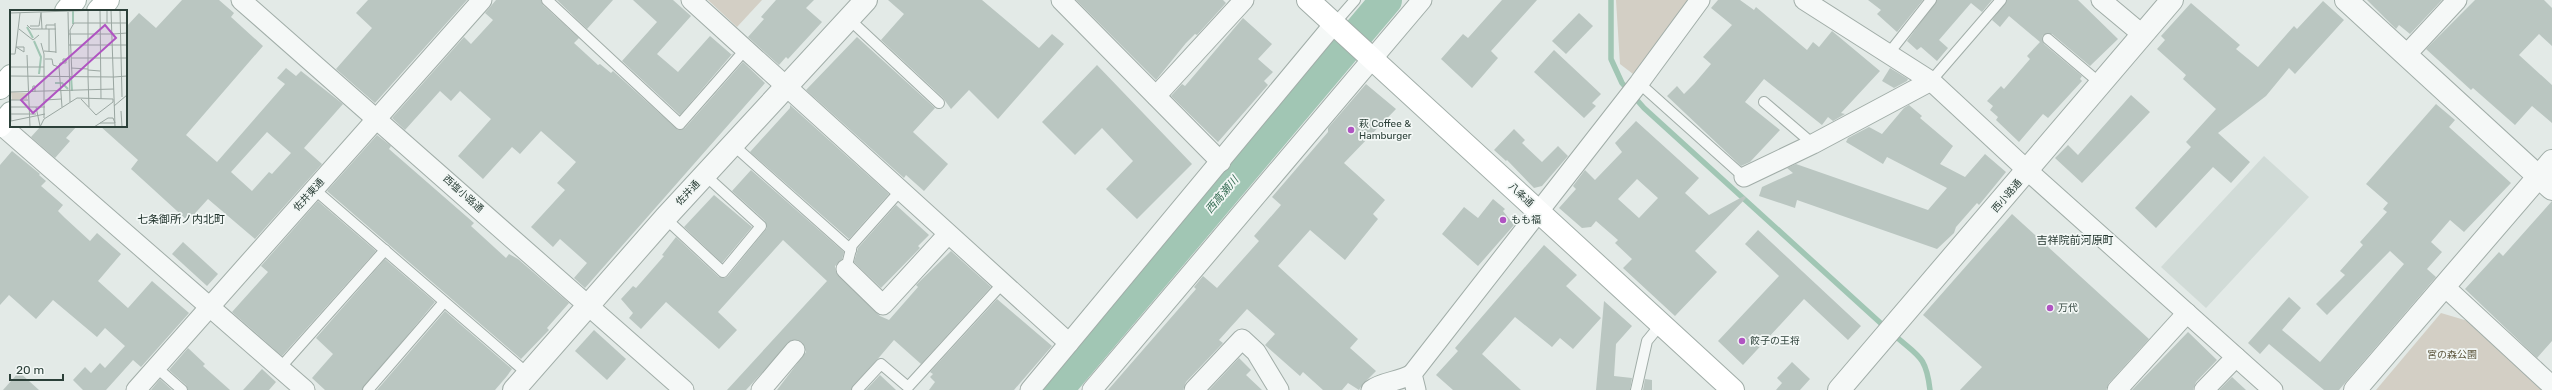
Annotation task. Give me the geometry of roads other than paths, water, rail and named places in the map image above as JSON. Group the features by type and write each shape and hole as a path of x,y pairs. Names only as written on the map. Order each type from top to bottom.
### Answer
{"main road":[{"path":"67,10 76,0"},
{"path":"99,10 108,0"},
{"name":"八条通","path":"1308,0 1732,390"},
{"path":"0,88 10,77"}],"street":[{"name":"西塩小路通","path":"242,0 684,390"},
{"name":"佐井東通","path":"136,390 482,0"},
{"path":"691,0 1069,343"},
{"name":"佐井通","path":"521,382 665,218 866,0"},
{"path":"1061,0 1221,162"},
{"path":"1156,96 1244,0"},
{"path":"1092,390 1422,0"},
{"path":"1371,390 1377,386 1404,380 1414,382 1538,210 1639,83 1700,0"},
{"path":"1804,0 1931,81 2028,171 2273,390"},
{"path":"2101,0 2143,35"},
{"name":"西小路通","path":"1839,390 2028,171 2172,0"},
{"path":"2346,0 2406,55 2547,175 2445,287 2355,390"},
{"path":"2406,55 2457,0"},
{"path":"1030,390 1221,162 1334,24"},
{"path":"1744,177 1813,144 1931,81"},
{"path":"4,122 305,390"},
{"path":"846,269 883,305 948,234"},
{"path":"2445,287 2552,386"},
{"path":"2118,390 2187,313"},
{"path":"1194,390 1242,339 1256,352 1279,390"},
{"path":"761,390 795,350"},
{"path":"2204,390 2236,357"}],"lane":[{"path":"547,0 680,124 745,50"},
{"path":"1334,24 1355,0"},
{"path":"1889,53 1931,0"},
{"path":"1931,81 2001,0"},
{"path":"849,19 939,103"},
{"path":"2048,39 2101,84"},
{"path":"1639,83 1744,177"},
{"path":"1764,102 1813,144"},
{"path":"732,144 851,250"},
{"path":"665,218 723,272 761,226 705,175"},
{"path":"314,189 444,302 521,382"},
{"path":"846,269 852,245 900,190"},
{"path":"280,368 384,250"},
{"path":"857,390 881,364 908,387 1003,283"},
{"path":"368,390 444,302"},
{"path":"1636,390 1647,341 1661,324"},
{"path":"156,367 182,390"}],"waterway":[{"name":"西高瀬川","path":"1057,390 1386,0"},
{"path":"1611,0 1611,59 1622,83 1644,108 1886,328"},
{"path":"1892,333 1923,362 1926,369 1930,390"}],"place":[{"name":"萩 Coffee & Hamburger","path":"1351,130"},
{"name":"もも福","path":"1503,220"},
{"name":"万代","path":"2050,308"},
{"name":"餃子の王将","path":"1742,341"}],"district":[{"name":"七条御所ノ内北町","path":"181,219"},
{"name":"吉祥院前河原町","path":"2075,240"}],"park label":[{"name":"宮の森公園","path":"2452,355"}]}
